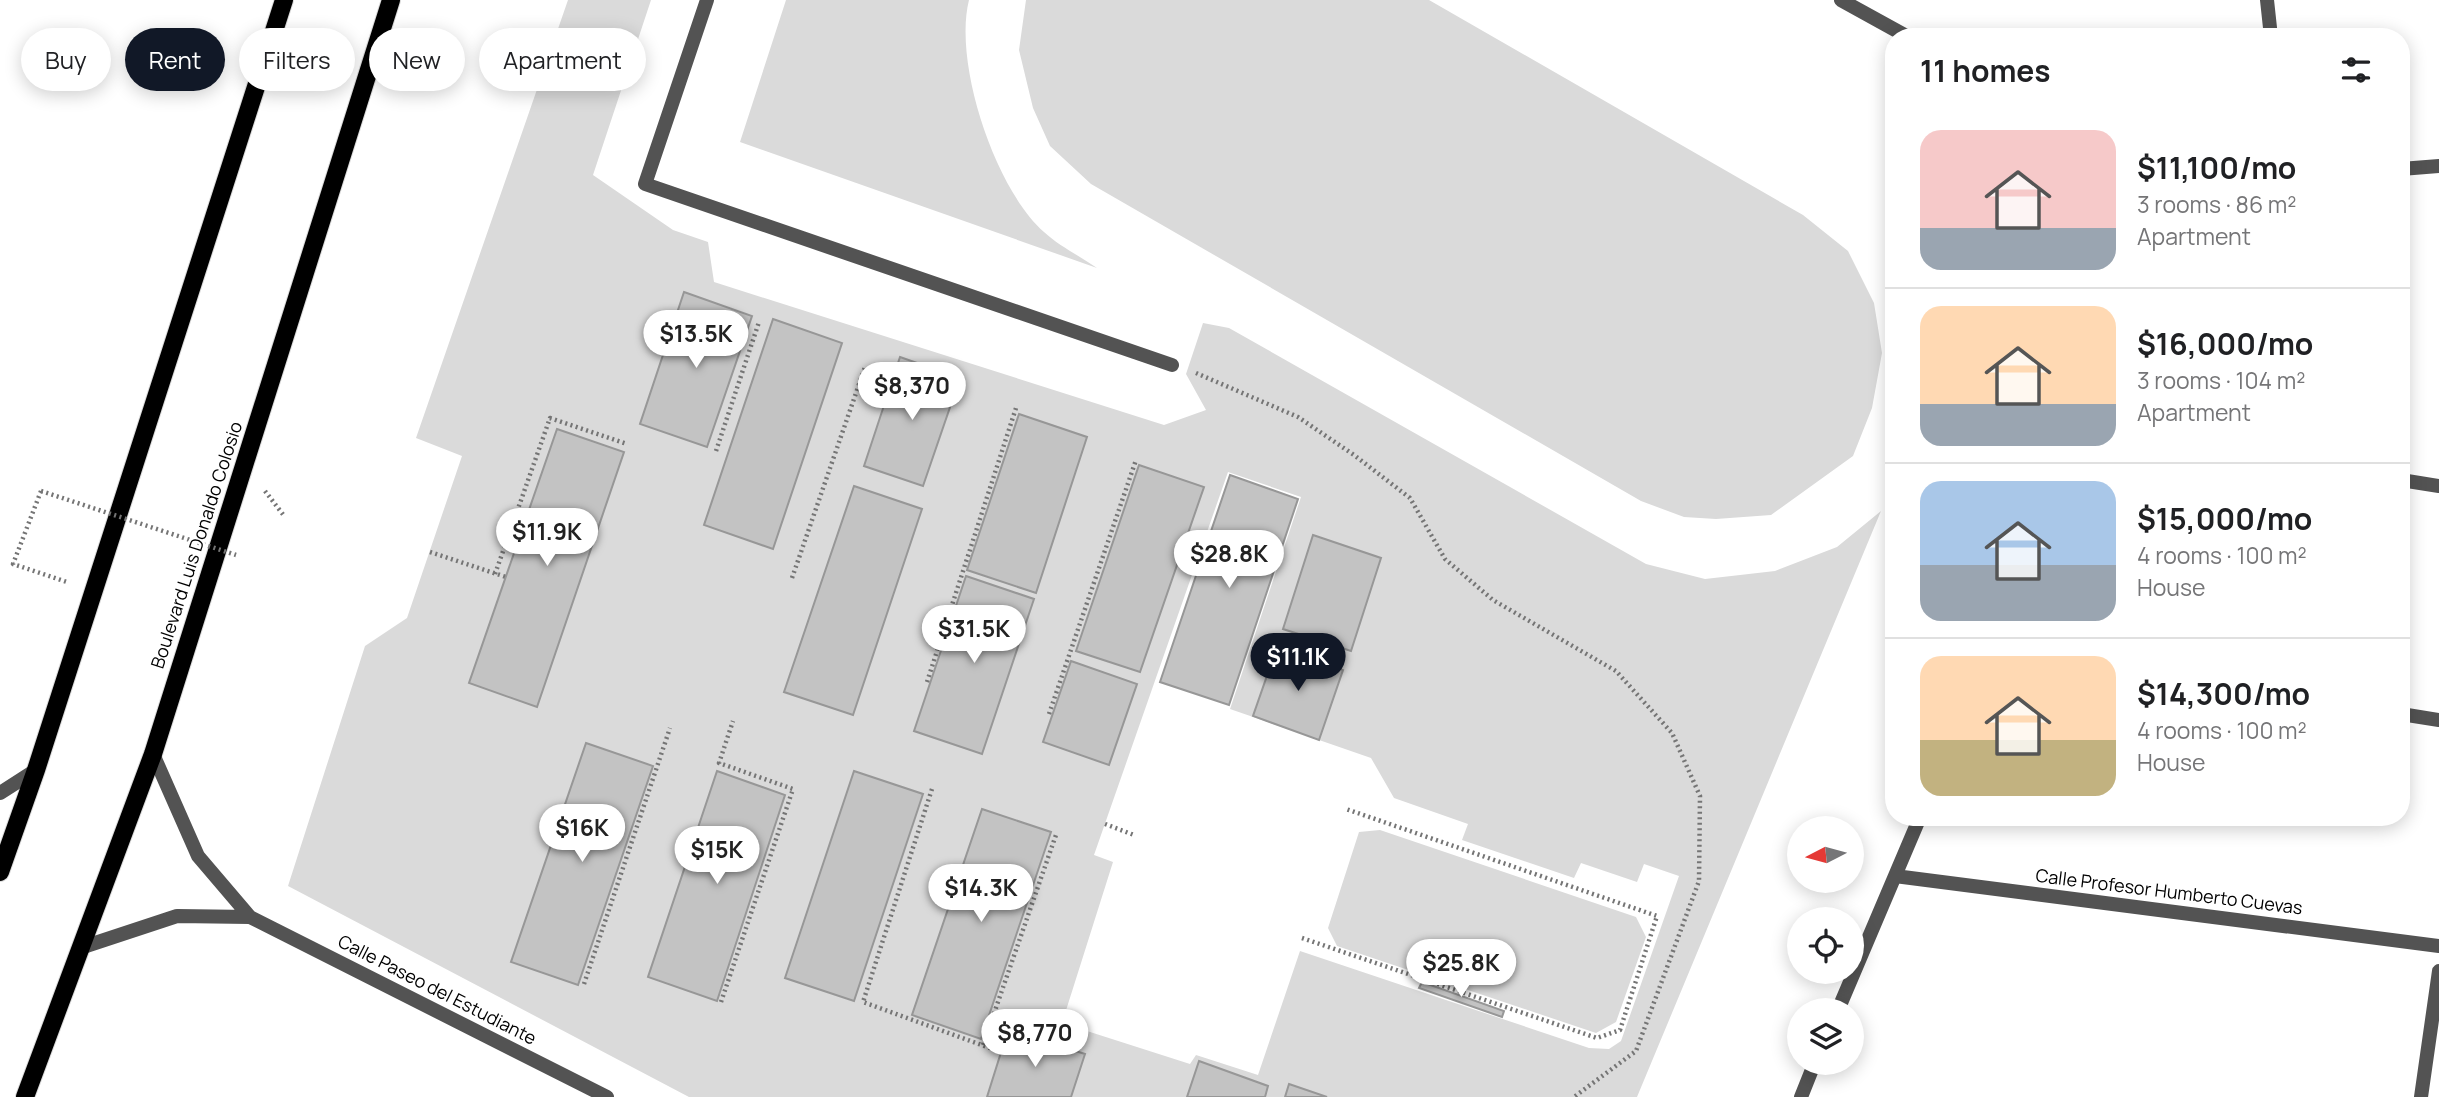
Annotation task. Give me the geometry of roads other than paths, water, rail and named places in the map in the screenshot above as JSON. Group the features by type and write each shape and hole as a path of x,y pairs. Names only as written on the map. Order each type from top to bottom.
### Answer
{"main road":[{"path":"0,872 36,770 284,0"},
{"name":"Boulevard Luis Donaldo Colosio","path":"25,1097 153,754 391,0"}],"street":[{"path":"707,0 645,184 1172,365"},
{"path":"1841,0 1892,28"},
{"path":"2267,0 2271,28"},
{"path":"2410,168 2439,166"},
{"path":"2410,481 2439,486"},
{"path":"2410,715 2439,720"},
{"name":"Calle Paseo del Estudiante","path":"153,754 198,856 250,917 607,1097"},
{"path":"0,793 36,770"},
{"path":"1843,998 1916,826"},
{"name":"Calle Profesor Humberto Cuevas","path":"1895,876 2439,946"},
{"name":"Calle Paseo del Estudiante","path":"80,948 177,916 250,917"},
{"path":"2421,1097 2432,1072 2439,971"},
{"path":"1801,1097 1810,1075"}]}
